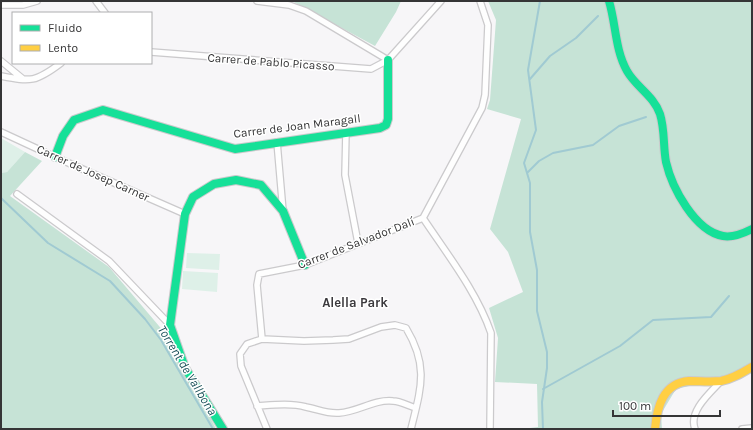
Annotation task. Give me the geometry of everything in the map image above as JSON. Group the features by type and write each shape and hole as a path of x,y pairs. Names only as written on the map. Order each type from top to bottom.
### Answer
{"street":[{"path":"1,4 23,4 37,1"},
{"path":"96,1 104,12"},
{"path":"257,1 289,5 306,11 388,60"},
{"name":"Carrer de Pablo Picasso","path":"152,52 371,70 388,60 441,1"},
{"path":"480,1 486,14 488,25 485,95 482,108 423,218 462,277 486,319 491,333 490,429"},
{"path":"609,1 616,40 624,66 635,85 654,102 660,113 669,174 682,200 699,221 717,234 734,236 752,229"},
{"name":"Carrer de Joan Maragall","path":"55,157 63,136 74,120 104,110 235,149 380,128 386,125 388,119 388,60"},
{"path":"1,61 25,81"},
{"path":"1,76 25,81 42,77 60,64"},
{"name":"Carrer de Josep Carner","path":"1,132 185,214"},
{"path":"346,132 345,175 358,243"},
{"path":"277,142 284,210 305,265"},
{"path":"170,325 185,214 192,197 214,184 236,180 261,185 284,210"},
{"path":"17,194 109,261 170,325 185,368 223,429"},
{"name":"Carrer de Salvador Dalí","path":"262,339 256,285 259,274 305,265 423,218"},
{"path":"267,429 241,366 240,354 247,344 262,339 304,341 349,339 381,327 395,325 406,328 414,342 421,364 421,387 411,429"},
{"path":"655,429 656,414 661,399 673,386 684,382 722,380 752,368"},
{"path":"695,429 693,423 694,415 707,396 722,380"},
{"path":"257,406 282,404 306,407 338,414 351,412 372,403 393,400 416,408"},
{"path":"742,429 752,428"}],"shaded area":[{"path":"1,138 25,152 7,172 1,173"},
{"path":"187,253 220,254 219,270 186,268"},
{"path":"183,271 218,273 217,292 182,289"}],"green space":[{"path":"292,1 401,1 375,46"},
{"path":"488,1 752,1 752,372 676,389 661,414 662,429 522,429 538,427 537,384 495,382 498,338 489,308 523,292 508,252 490,229 521,119 487,109 490,100 496,20"},
{"path":"25,152 42,161 10,196 109,267 170,339 216,429 1,429 1,173 7,172"}],"waterway":[{"path":"540,1 528,70 536,130 524,163 530,183 530,232 537,270 537,311 547,352 547,368 542,402 543,429"},
{"path":"530,79 550,56 576,38 598,16"},
{"path":"527,173 539,161 553,153 593,145 619,126 646,117"},
{"name":"Torrent de Vallbona","path":"1,198 48,243 110,281 145,319 161,340 213,429"},
{"path":"543,389 620,346 653,320 711,317 729,296"}],"traffic: fast":[{"path":"609,1 623,63 631,77 654,102 660,114 662,120 666,162 679,196 694,217 703,226 713,232 723,236 734,236 752,229"},
{"path":"55,157 63,136 74,120 103,110 235,149 380,128 386,125 388,119 388,60"},
{"path":"223,429 185,368 170,325 185,214 193,197 214,184 236,180 261,185 283,211 305,265"}],"traffic: slow":[{"path":"655,429 660,405 667,391 673,386 689,381 721,381 737,376 752,367"}],"district":[{"name":"Alella Park","path":"355,302"}]}
